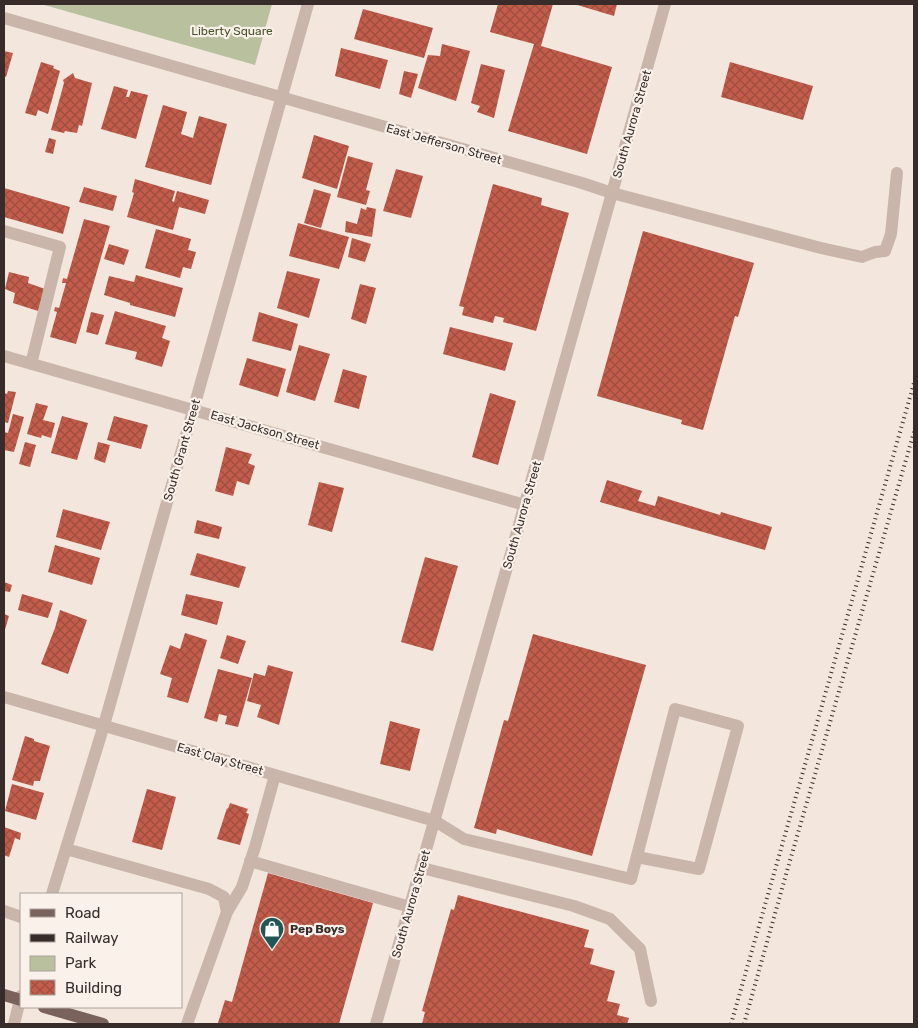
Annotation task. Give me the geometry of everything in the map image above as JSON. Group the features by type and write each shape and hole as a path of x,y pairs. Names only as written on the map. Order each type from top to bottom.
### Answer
{"main road":[{"path":"4,995 20,999"},
{"path":"47,1008 103,1024"}],"street":[{"name":"South Grant Street","path":"52,893 104,725 308,4"},
{"name":"South Aurora Street","path":"376,1024 526,504 665,4"},
{"name":"East Jefferson Street","path":"4,18 612,193 862,257 875,252 885,251 891,234 896,173"},
{"path":"4,231 60,247 31,364"},
{"name":"East Jackson Street","path":"4,356 526,504"},
{"name":"East Clay Street","path":"4,697 435,821 464,838 631,879 637,857"},
{"path":"675,709 738,726 699,870 637,857 675,709"},
{"path":"187,1024 226,912 242,887 275,775"},
{"path":"66,848 209,889 224,897 226,912"},
{"path":"250,861 410,907"},
{"path":"422,868 574,906 610,919 640,949 651,1001"},
{"path":"4,911 20,917"},
{"path":"14,1024 20,1003"}],"green space":[{"name":"Liberty Square","path":"41,4 272,4 255,65"}],"building":[{"path":"498,4 553,4 541,46 612,67 587,154 508,131 534,44 490,32"},
{"path":"574,4 617,4 614,16"},
{"path":"363,9 433,28 424,58 354,39"},
{"path":"442,44 470,51 456,101 418,88 428,55 440,56"},
{"path":"341,48 388,60 380,89 335,76"},
{"path":"4,51 13,53 6,77 4,76"},
{"path":"41,62 54,66 53,68 60,71 48,114 38,110 36,116 25,113"},
{"path":"730,62 813,86 803,120 721,97"},
{"path":"481,64 505,70 494,118 477,112 480,106 471,103"},
{"path":"404,71 418,74 411,98 399,94"},
{"path":"73,73 75,78 92,83 82,126 79,125 77,133 51,130 64,83 63,80"},
{"path":"114,86 128,90 126,97 129,97 131,91 148,95 136,139 101,129"},
{"path":"163,105 187,112 181,134 193,138 199,116 227,124 211,185 145,167"},
{"path":"314,135 349,146 337,189 302,178"},
{"path":"49,138 56,140 53,154 45,152"},
{"path":"348,156 373,163 366,190 370,191 366,205 337,197"},
{"path":"396,169 423,176 411,218 383,211"},
{"path":"135,179 175,191 172,201 174,202 177,191 209,200 205,214 179,207 173,230 127,217 134,193 132,192"},
{"path":"493,184 542,198 541,205 569,213 536,331 503,322 504,318 495,316 493,323 462,315 464,307 459,306"},
{"path":"84,187 117,196 113,211 79,202"},
{"path":"4,188 70,207 63,234 4,217"},
{"path":"314,189 331,194 321,228 304,223"},
{"path":"367,207 376,209 372,237 345,232 346,221 357,224 361,208 366,210"},
{"path":"84,219 110,226 76,344 50,337 57,312 54,311 55,307 59,308 66,283 62,283 63,278 67,279"},
{"path":"298,223 349,237 339,269 289,256"},
{"path":"156,229 191,239 188,250 196,252 191,269 183,267 180,278 145,268"},
{"path":"643,231 754,263 738,317 735,316 703,430 681,424 682,420 597,396"},
{"path":"352,238 371,244 365,262 348,257"},
{"path":"109,244 129,250 124,265 104,259"},
{"path":"287,271 320,279 309,318 277,308"},
{"path":"9,272 29,277 28,283 45,289 38,311 13,303 15,293 5,289"},
{"path":"136,275 183,288 175,317 130,305 130,303 104,295 109,276 134,282"},
{"path":"360,284 376,288 366,324 351,319"},
{"path":"115,311 166,326 162,338 170,341 162,367 135,359 137,352 105,344"},
{"path":"91,312 104,315 98,335 86,332"},
{"path":"259,312 298,324 291,351 252,341"},
{"path":"450,327 513,343 505,371 443,354"},
{"path":"299,345 330,354 315,401 286,392"},
{"path":"247,358 286,369 278,397 239,385"},
{"path":"343,369 367,376 359,409 334,402"},
{"path":"8,391 16,392 8,423 4,422 4,393 7,394"},
{"path":"490,393 516,401 498,465 472,457"},
{"path":"36,403 48,406 43,420 55,423 51,438 42,435 41,438 27,434"},
{"path":"13,414 24,417 14,452 4,450 4,432 8,433"},
{"path":"62,416 88,423 77,460 51,453"},
{"path":"114,416 148,425 141,449 107,440"},
{"path":"25,442 36,445 30,467 19,464"},
{"path":"98,442 110,445 105,463 94,459"},
{"path":"226,447 252,454 248,463 255,466 249,485 237,481 233,496 215,491"},
{"path":"607,480 642,491 638,501 655,506 658,496 720,515 721,512 772,527 765,550 600,502"},
{"path":"319,482 344,488 332,532 308,525"},
{"path":"63,509 110,522 101,550 56,537"},
{"path":"197,520 222,527 219,539 194,533"},
{"path":"55,545 100,558 92,585 48,572"},
{"path":"197,553 246,567 239,588 190,575"},
{"path":"425,557 458,566 433,651 401,642"},
{"path":"4,582 12,585 10,592 4,591"},
{"path":"22,594 53,603 48,618 18,610"},
{"path":"186,594 223,602 217,625 181,615"},
{"path":"60,610 87,620 68,674 41,664"},
{"path":"4,614 9,616 4,633"},
{"path":"185,633 207,640 188,703 167,697 172,678 160,674 170,645 180,649"},
{"path":"533,634 646,665 592,856 497,829 496,834 474,828 504,720 508,721"},
{"path":"227,635 246,641 238,664 220,658"},
{"path":"268,665 293,672 279,725 257,717 261,705 247,701 254,673 265,676"},
{"path":"218,669 252,678 238,727 225,724 227,716 219,714 217,722 204,718"},
{"path":"390,721 420,729 410,771 380,764"},
{"path":"25,736 50,746 40,781 34,781 33,786 12,780"},
{"path":"12,784 44,793 36,820 5,811"},
{"path":"147,789 176,797 162,850 132,842"},
{"path":"230,803 248,809 246,813 249,814 240,845 217,839"},
{"path":"4,827 21,833 20,840 15,838 9,857 4,855"},
{"path":"268,873 373,903 339,1024 218,1023 225,1000 232,1002"},
{"path":"458,895 589,930 584,947 594,949 590,964 615,971 607,1001 620,1004 617,1015 629,1018 627,1024 422,1024 425,1012 422,1011 451,909 454,910"}],"railway":[{"path":"731,1024 914,383"},
{"path":"744,1024 914,432"}],"place":[{"name":"Pep Boys","path":"272,950"}]}
